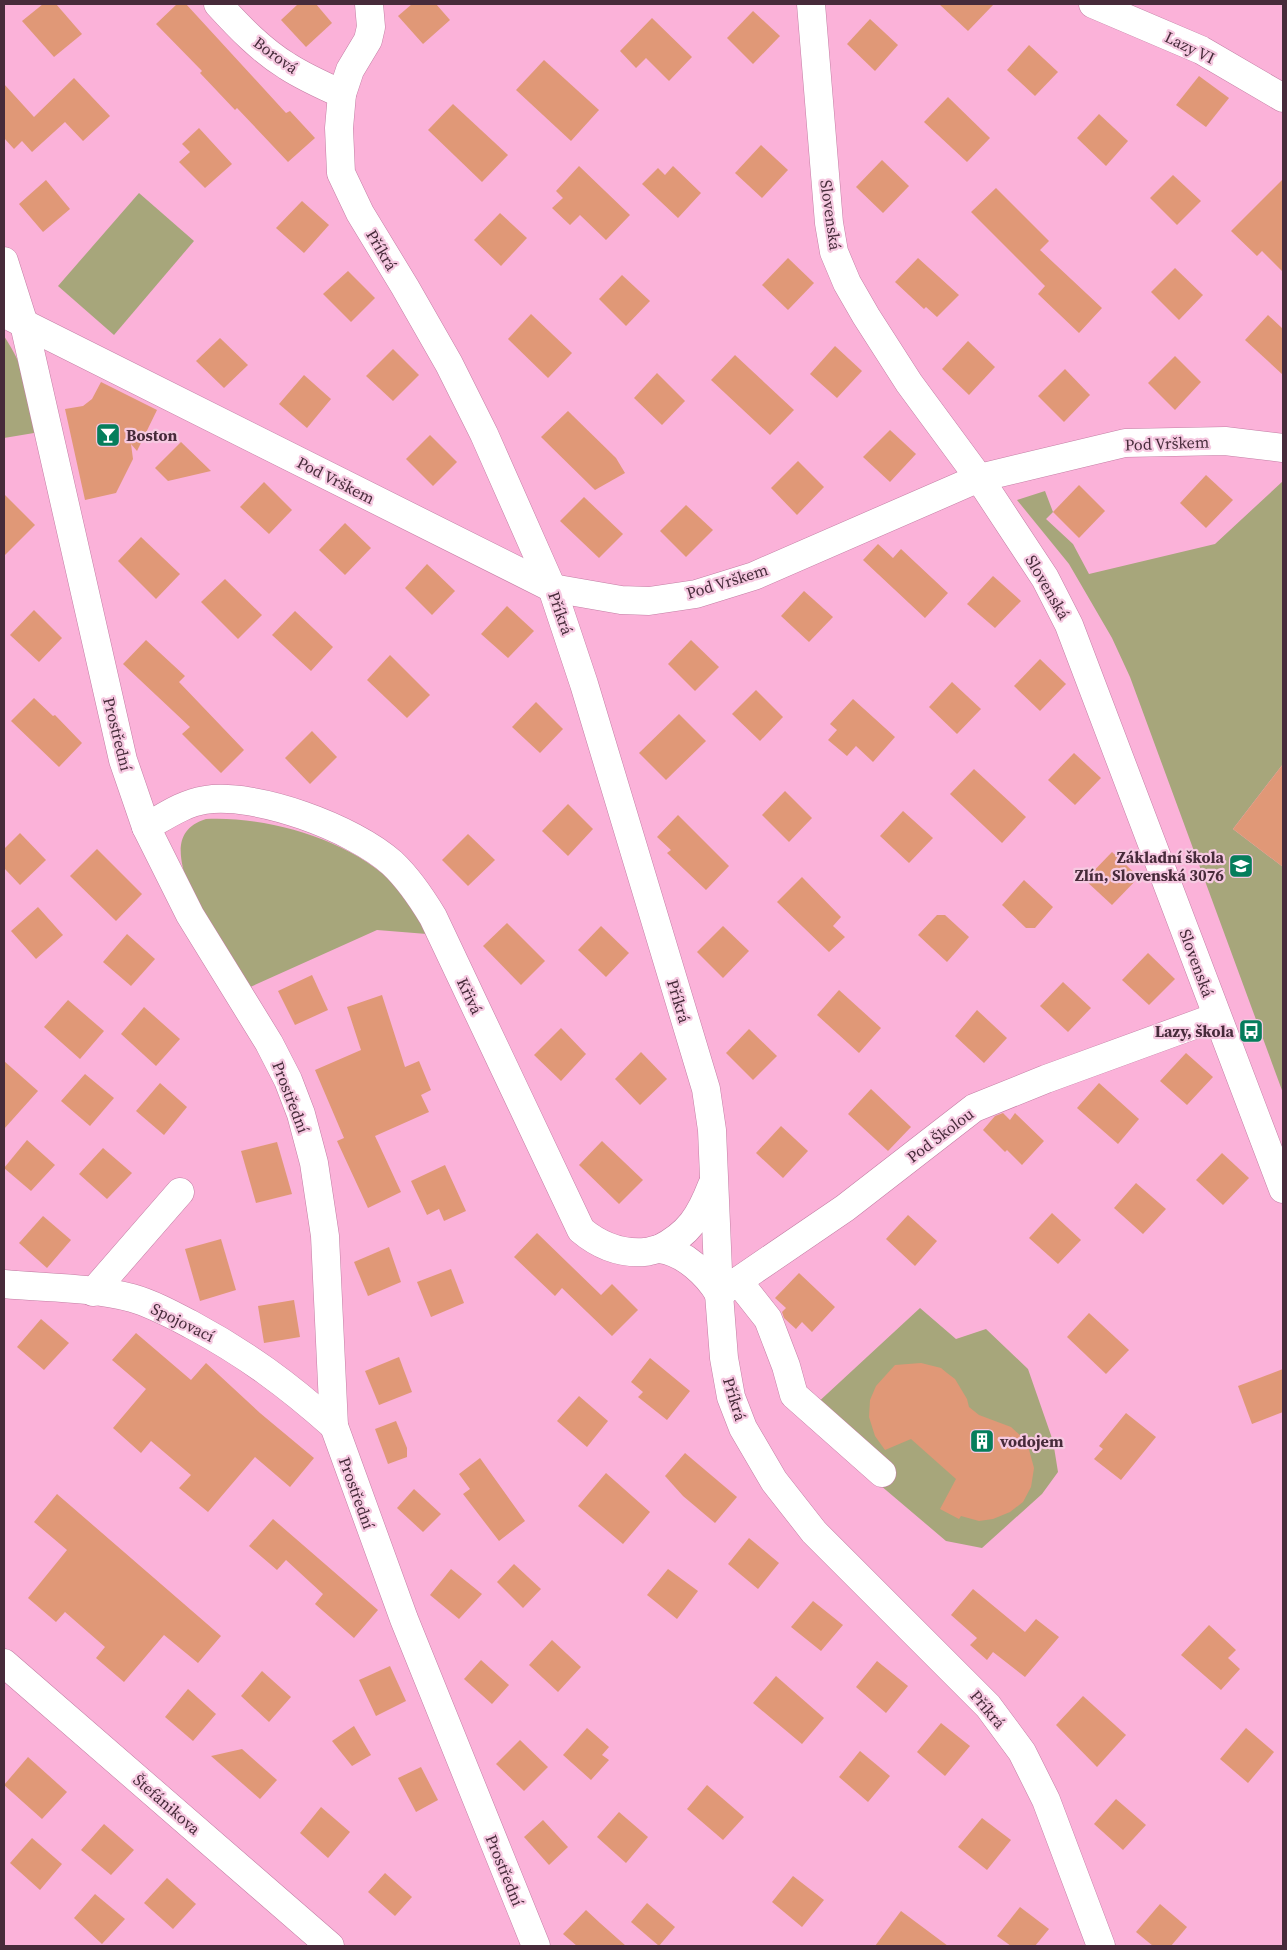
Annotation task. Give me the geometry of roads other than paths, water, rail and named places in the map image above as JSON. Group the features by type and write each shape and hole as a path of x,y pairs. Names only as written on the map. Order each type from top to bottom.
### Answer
{"street":[{"name":"Borová","path":"218,4 237,25 286,66 342,94"},
{"name":"Příkrá","path":"369,4 371,27 368,40 350,70 342,94 339,128 340,162 345,184 360,213 449,364 484,434 552,588 587,694 706,1089 712,1130 714,1181 729,1288 724,1358 731,1397 743,1428 774,1481 814,1532 988,1706 1022,1752 1046,1800 1101,1946"},
{"name":"Slovenská","path":"811,4 828,222 834,252 847,283 866,316 909,383 979,478 1045,578 1069,625 1216,1017 1283,1189"},
{"name":"Lazy VI","path":"1093,4 1201,50 1283,98"},
{"name":"Prostřední","path":"4,261 14,319 123,760 146,827 190,915 269,1044 288,1080 301,1114 314,1162 325,1236 334,1426 408,1628 536,1946"},
{"name":"Pod Vrškem","path":"14,319 552,588 621,600 649,600 696,594 754,576 979,478 1125,443 1225,442 1283,448"},
{"name":"Křivá","path":"146,827 176,810 204,800 230,799 290,812 334,828 366,844 391,862 421,896 433,917 581,1230 593,1240 610,1249 631,1252 659,1249 678,1256 700,1269 712,1281 729,1288 768,1319 786,1366 794,1395 882,1474"},
{"name":"Pod Školou","path":"729,1288 845,1208 974,1108 1046,1079 1216,1017"},
{"path":"659,1249 675,1240 692,1224 704,1207 714,1181"},
{"path":"93,1292 180,1192"},
{"name":"Spojovací","path":"4,1284 93,1292 133,1299 174,1315 225,1342 272,1374 334,1426"},
{"name":"Štefánikova","path":"4,1663 330,1946"}],"place":[{"name":"Boston","path":"108,435"},
{"name":"Základní škola Zlín, Slovenská 3076","path":"1241,866"},
{"name":"Lazy, škola","path":"1251,1031"},
{"name":"vodojem","path":"982,1441"}]}
